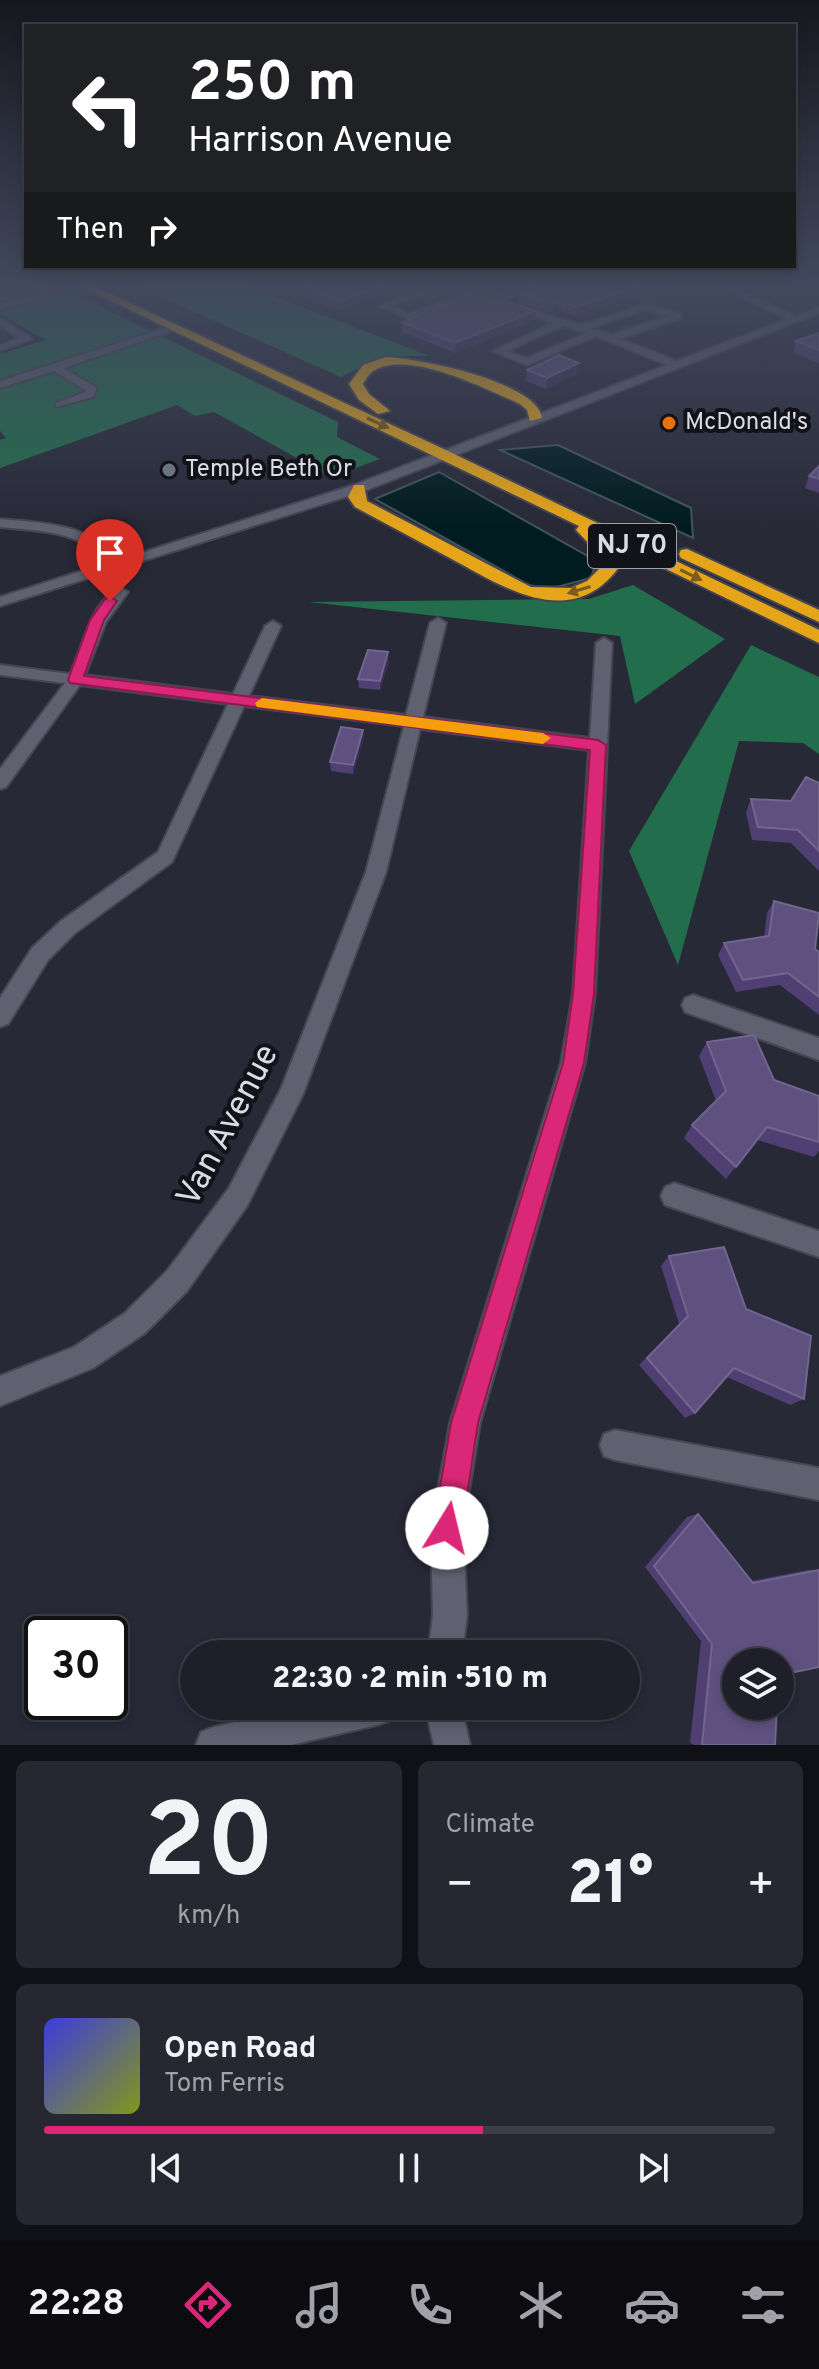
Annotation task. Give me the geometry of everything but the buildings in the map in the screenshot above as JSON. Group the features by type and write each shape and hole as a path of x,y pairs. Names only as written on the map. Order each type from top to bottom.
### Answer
{"highway":[{"name":"NJ 70","path":"252,364 819,637"},
{"name":"NJ 70","path":"282,364 819,617"},
{"path":"380,364 358,377 356,384 364,397 383,411"},
{"path":"429,364 525,401 534,409 535,418"},
{"path":"359,488 356,497 361,504 527,592 554,596 578,592 599,583 610,567 604,549 590,535 546,504"}],"street":[{"path":"0,385 63,364"},
{"path":"0,602 359,488 676,365"},
{"path":"55,367 93,390 89,395 60,405"},
{"path":"0,523 45,528 89,538 107,551 115,564"},
{"path":"0,782 75,680 97,620 110,601 121,592"},
{"name":"Van Avenue","path":"0,1391 83,1358 135,1323 177,1281 238,1197 291,1094 376,872 438,623"},
{"path":"0,1017 40,954 58,936 165,857 273,626"},
{"path":"447,1640 450,1615 447,1528 465,1423 573,1063 584,994 604,643"},
{"path":"0,670 598,745"},
{"path":"693,1005 819,1049"},
{"path":"674,1196 819,1244"},
{"path":"615,1445 819,1484"},
{"path":"214,1745 321,1720"},
{"path":"446,1720 452,1745"}],"green space":[{"path":"0,364 220,364 338,422 337,437 380,459 331,477 214,412 195,416 177,405 0,468 0,440 6,438 0,431"},
{"path":"313,364 366,364 341,377"},
{"path":"633,585 725,639 635,704 620,636 309,602 589,599"},
{"path":"751,645 819,677 819,754 803,743 739,741 678,965 629,851"}],"shaded area":[{"path":"558,445 691,508 693,538 500,450"},
{"path":"439,472 591,558 595,565 591,578 549,589 529,585 375,499"}],"slow traffic":[{"path":"262,703 543,738"}],"place":[{"name":"McDonald's","path":"669,423"},
{"name":"Temple Beth Or","path":"169,470"}],"route":[{"path":"110,601 97,620 75,680 598,745 584,994 573,1063 465,1423 447,1528"}]}
